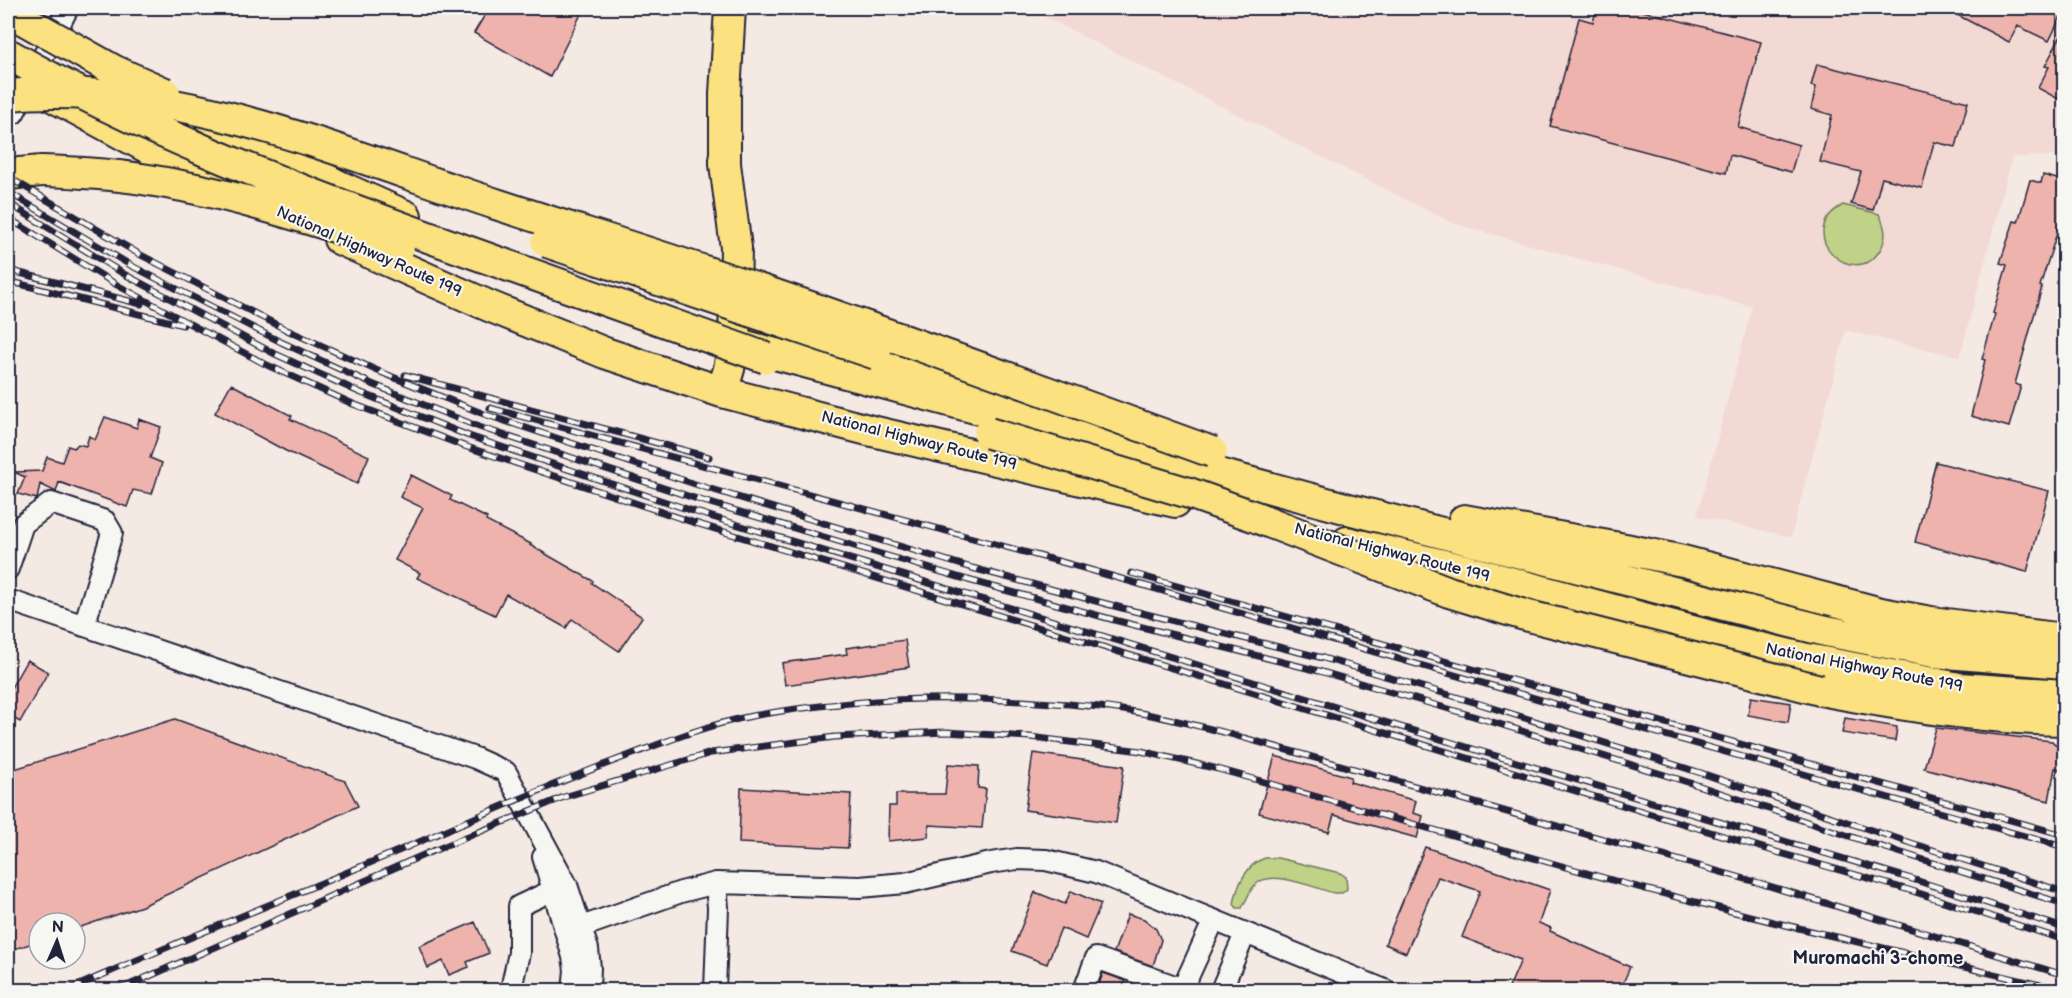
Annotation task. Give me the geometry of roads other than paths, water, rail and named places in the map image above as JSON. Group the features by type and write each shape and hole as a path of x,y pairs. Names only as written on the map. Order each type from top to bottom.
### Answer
{"highway":[{"name":"National Highway Route 199","path":"24,8 63,19 222,126 339,186 474,247 603,297 734,342 1356,511 1769,618 1934,652 2064,663"},
{"path":"722,392 734,342 736,248 725,164 725,94 730,8"},
{"path":"8,11 115,71 335,167 876,354 1029,401 1357,495 1436,515 1671,559 1881,613 1931,622 2064,639"},
{"path":"8,54 72,90 150,128 329,201 766,358 989,433 1200,497 1409,577 1500,608 1820,690 1901,705 2064,720"},
{"name":"National Highway Route 199","path":"15,91 152,150 313,228 458,292 605,353 722,392 868,430 1461,569 1718,638 1807,659 1959,688 2064,695"},
{"path":"15,91 87,92 127,97 225,116 276,130 498,205 729,279 1212,452"},
{"path":"8,174 42,171 97,173 144,179 232,198 313,220 766,358"}],"street":[{"path":"15,91 63,19"},
{"path":"8,569 23,524 51,503 105,521 112,532 84,626"},
{"path":"8,600 506,771 529,812 590,968 589,990"},
{"path":"574,930 681,891 716,883 860,887 905,883 1017,859 1046,860 1096,872 1385,990"},
{"path":"715,990 718,908 716,883"},
{"path":"511,989 519,953 519,906 559,887"},
{"path":"1084,990 1096,958 1183,990 1214,920"},
{"path":"573,990 574,930"},
{"path":"1221,990 1245,934"}],"railway":[{"path":"8,177 139,254 287,330 378,371 484,414 704,487 972,568 1323,658 1477,703 1698,772 2064,892"},
{"path":"8,192 132,266 281,342 372,384 479,427 700,500 968,580 1118,621 1319,671 1473,716 1694,784 1873,844 2064,904"},
{"path":"8,203 124,274 273,353 359,392 469,436 696,512 1483,752 1912,879 2064,928"},
{"path":"8,218 117,285 267,365 353,404 464,446 692,522 1773,851 1909,890 2064,940"},
{"path":"8,270 141,304"},
{"path":"8,281 183,325"},
{"path":"405,375 709,457"},
{"path":"490,408 1080,567 1590,714 2064,847"},
{"path":"1131,573 2064,835"},
{"path":"68,990 545,788 690,733 736,719 787,710 858,702 930,699 1001,700 1106,708 1156,716 1223,732 1756,882 2064,975"},
{"path":"118,990 428,853 564,797 711,753 835,737 946,732 1030,737 1141,751 1218,769 1626,884 1773,922 2062,990"}],"district":[{"name":"Muromachi 3-chome","path":"1878,958"}]}
